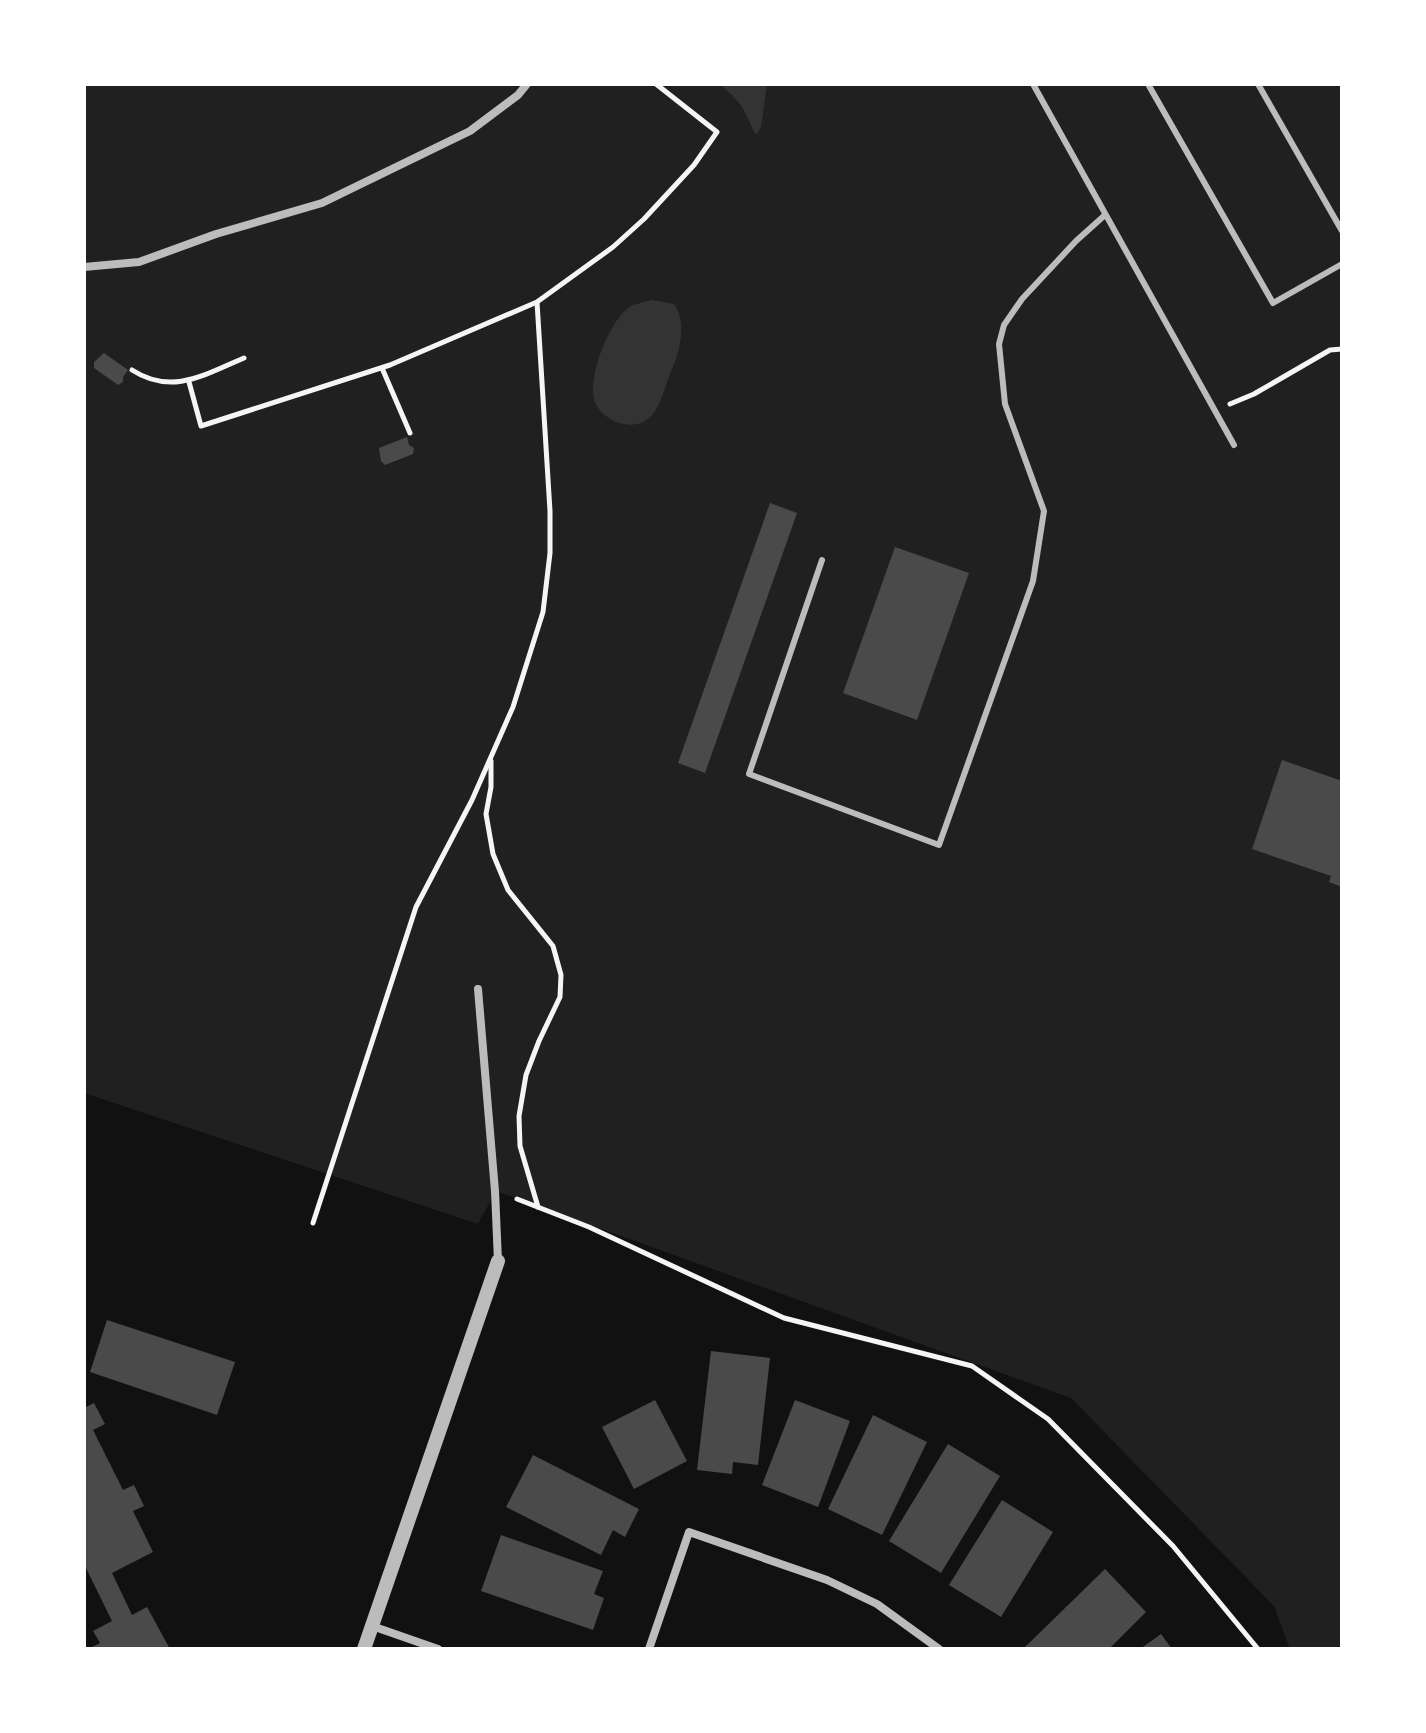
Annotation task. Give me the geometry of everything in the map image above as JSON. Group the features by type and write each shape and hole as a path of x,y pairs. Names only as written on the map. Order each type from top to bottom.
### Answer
{"street":[{"path":"84,267 139,262 216,234 322,203 470,131 518,95 527,84"},
{"path":"364,1649 498,1261 478,989"},
{"path":"649,1649 689,1532 827,1580 877,1604 939,1649"},
{"path":"372,1626 438,1649"}],"lane":[{"path":"1033,84 1234,445"},
{"path":"1148,84 1273,303 1342,264"},
{"path":"1258,84 1342,231"},
{"path":"822,560 749,774 939,845 1033,581 1044,511 1005,404 999,344 1004,325 1022,299 1105,215"}],"path":[{"path":"189,382 201,426 382,368 537,302 613,247 644,219 694,165 717,132 656,84"},
{"path":"313,1223 416,907 513,707 543,612 550,553 548,451 537,302"},
{"path":"1215,410 1254,394 1330,350 1342,349"},
{"path":"132,370 156,380 189,382 244,358"},
{"path":"382,368 410,433"},
{"path":"491,757 491,787 486,814 493,854 508,890 553,946 561,975 560,997 526,1075 519,1116 520,1146 539,1208"},
{"path":"495,1191 589,1227 784,1318 972,1366 1048,1419 1173,1546 1258,1649"}],"shaded area":[{"path":"84,84 1342,84 1342,1649 1290,1649 1274,1606 1071,1398 496,1191 478,1224 84,1093"},
{"path":"720,84 767,84 761,127 757,134 741,106"},
{"path":"652,300 674,304 678,311 681,336 678,354 652,415 638,424 622,424 607,417 596,404 593,394 596,367 613,326 621,315 630,307"}],"building":[{"path":"104,353 128,370 123,382 118,385 94,368 94,362"},
{"path":"407,437 409,445 414,448 413,454 385,465 381,461 379,448"},
{"path":"770,503 797,513 705,773 678,763"},
{"path":"895,547 969,573 917,720 843,693"},
{"path":"1282,760 1342,781 1342,887 1329,882 1331,876 1252,849"},
{"path":"107,1320 235,1362 217,1415 90,1372"},
{"path":"711,1351 770,1358 758,1465 733,1462 732,1474 697,1470"},
{"path":"655,1400 687,1461 634,1489 602,1427"},
{"path":"795,1400 850,1421 818,1507 762,1485"},
{"path":"94,1403 105,1424 93,1430 123,1490 134,1485 144,1506 133,1511 153,1552 112,1573 132,1615 147,1607 170,1649 88,1649 100,1643 93,1631 112,1621 84,1564 84,1408"},
{"path":"873,1415 927,1442 882,1535 828,1509"},
{"path":"948,1444 1000,1476 941,1573 889,1541"},
{"path":"533,1455 639,1509 625,1537 613,1530 601,1555 506,1507"},
{"path":"1002,1500 1053,1532 1001,1617 949,1585"},
{"path":"501,1535 603,1571 594,1594 604,1598 593,1630 481,1591"},
{"path":"1105,1569 1146,1612 1109,1649 1023,1649"},
{"path":"1161,1634 1172,1649 1140,1649"}]}
